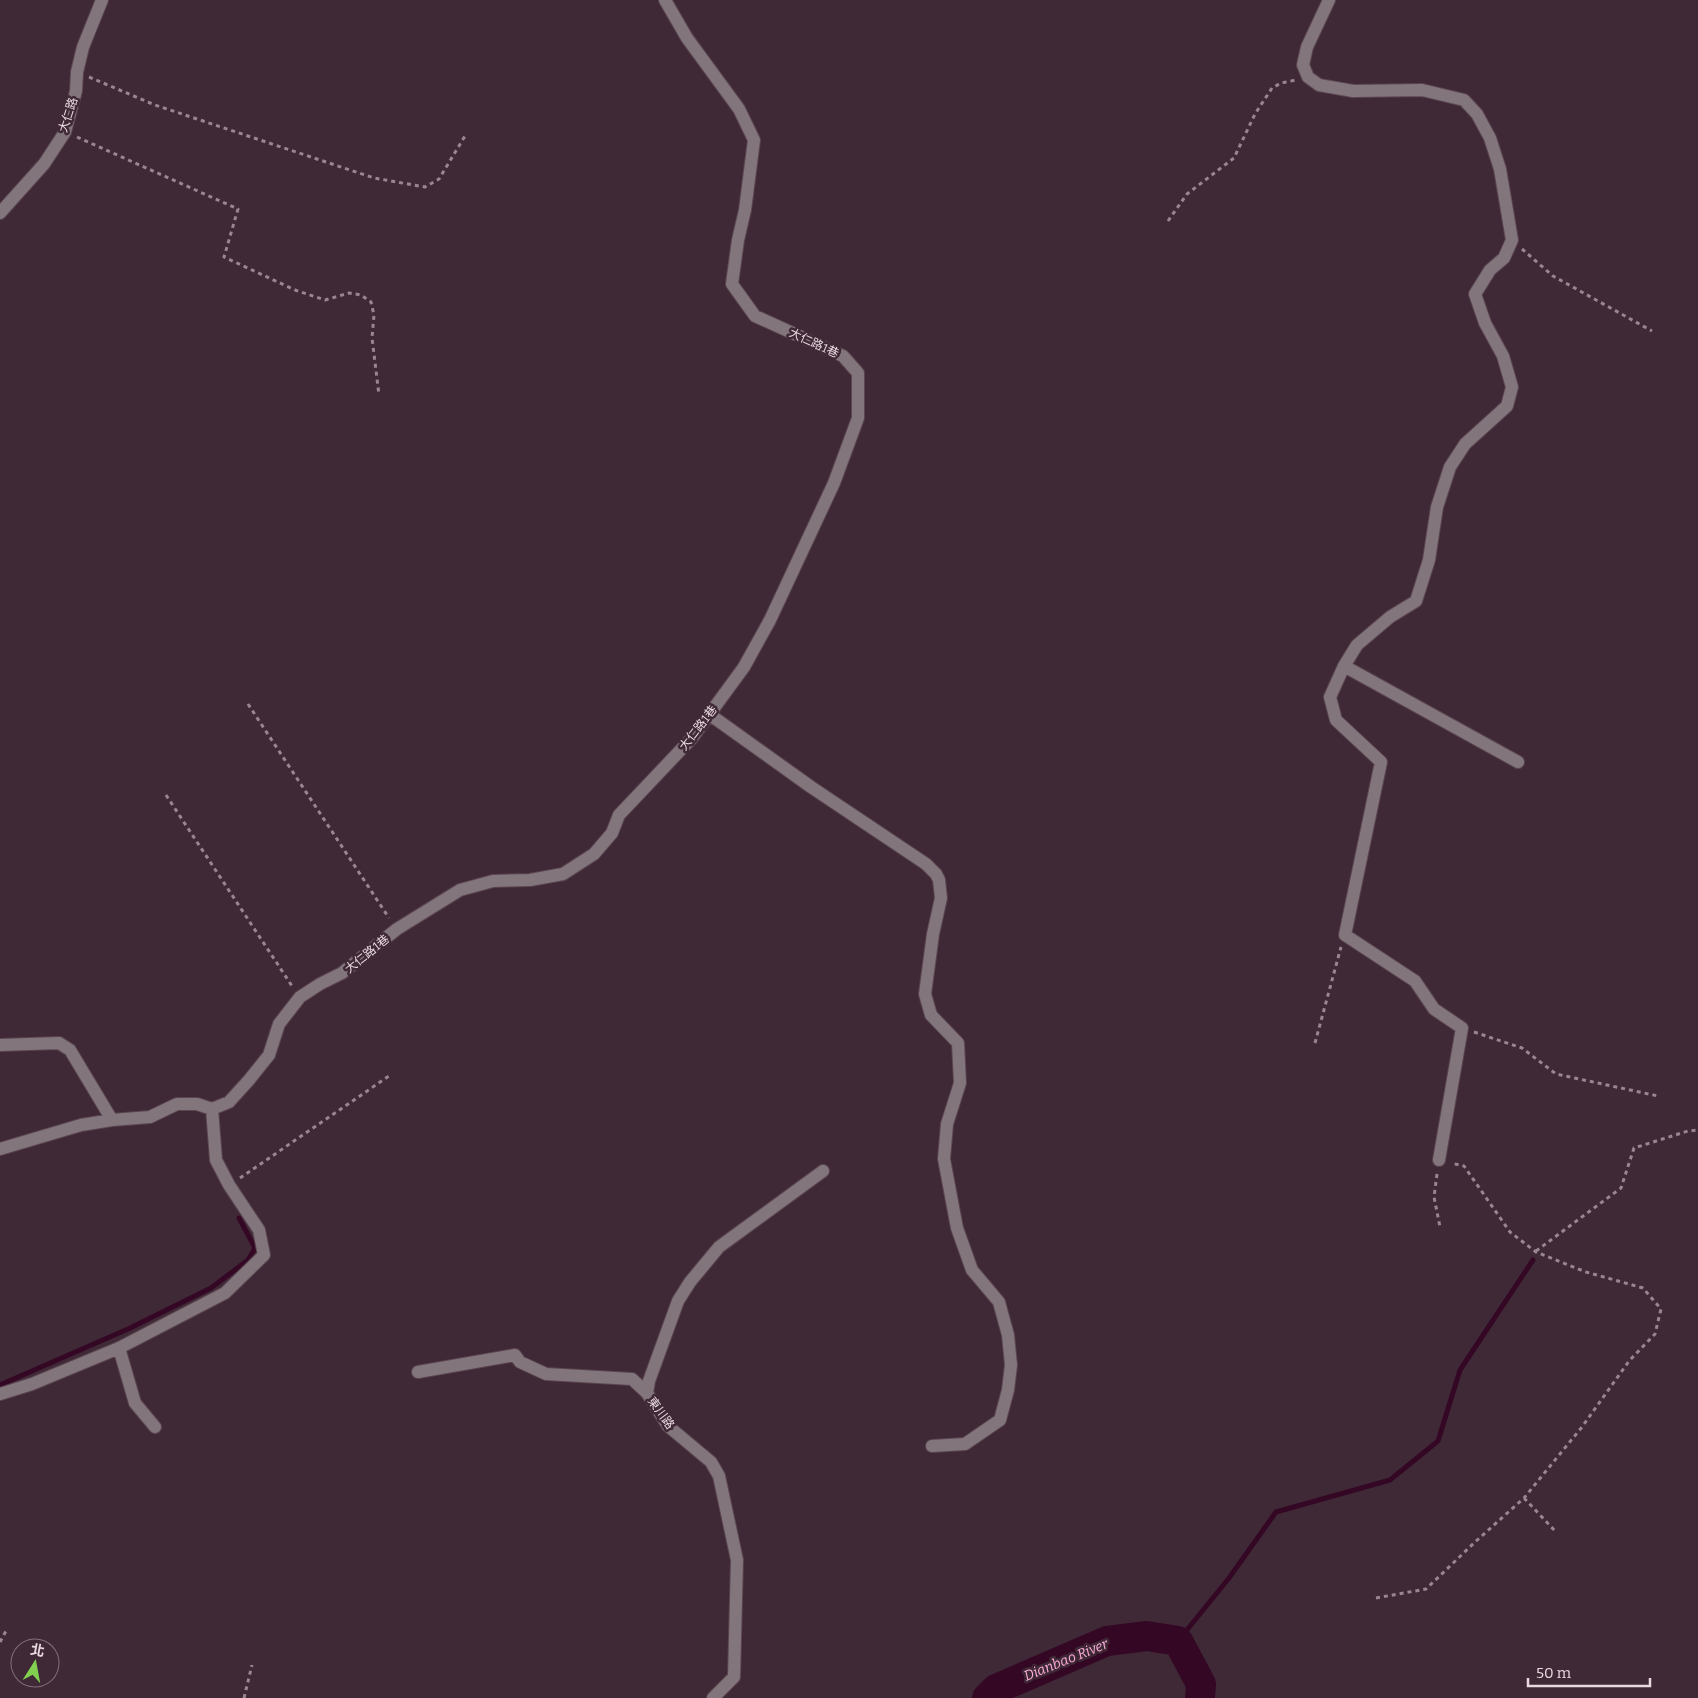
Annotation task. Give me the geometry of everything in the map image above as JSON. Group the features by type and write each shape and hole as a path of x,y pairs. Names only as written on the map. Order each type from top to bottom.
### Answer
{"lane":[{"name":"大仁路","path":"0,213 44,164 65,132 76,91 77,72 83,47 102,0"},
{"name":"大仁路1巷","path":"212,1109 228,1102 269,1055 279,1024 300,997 320,984 342,974 397,929 460,890 493,882 530,880 563,874 594,854 612,833 618,815 692,738 744,667 770,620 834,483 858,418 858,373 843,356 754,316 732,284 738,240 745,210 754,140 739,109 687,38 665,0"},
{"path":"1329,0 1307,47 1303,65 1308,77 1319,85 1353,91 1422,90 1464,100 1477,114 1490,138 1500,168 1512,240 1504,258 1490,270 1475,294 1485,323 1503,356 1512,387 1507,406 1465,444 1450,467 1437,507 1429,560 1416,601 1390,617 1357,645 1344,666 1330,697 1336,720 1382,762 1345,934 1415,981 1434,1009 1462,1028 1439,1160"},
{"path":"1344,666 1518,762"},
{"path":"709,714 811,787 926,864 939,880 941,898 933,934 925,994 931,1015 958,1043 960,1083 947,1124 944,1158 957,1228 972,1270 999,1302 1008,1335 1011,1365 1008,1390 1000,1420 965,1444 932,1446"},
{"path":"0,1045 59,1043 70,1050 112,1120"},
{"path":"0,1149 81,1125 112,1120 150,1118 177,1104 197,1104 212,1109 216,1160 229,1185 259,1230 264,1255 225,1293 119,1348 32,1384 0,1394"},
{"name":"東川路","path":"713,1698 734,1677 737,1560 719,1476 711,1462 668,1426 647,1394 649,1381 678,1300 690,1282 719,1247 823,1171"},
{"path":"119,1348 135,1403 155,1427"},
{"path":"418,1372 515,1355 520,1362 546,1374 632,1379 647,1394"}],"path":[{"path":"77,72 156,105 374,178 425,187 439,179 465,136"},
{"path":"1168,221 1187,194 1234,158 1255,114 1272,88 1308,77"},
{"path":"65,132 238,209 224,257 296,290 325,300 349,293 361,296 371,302 374,314 372,338 379,395"},
{"path":"1512,240 1553,276 1652,331"},
{"path":"248,704 397,929"},
{"path":"166,795 300,997"},
{"path":"1315,1043 1345,934"},
{"path":"1462,1028 1522,1048 1556,1074 1658,1096"},
{"path":"229,1185 389,1076"},
{"path":"1536,1252 1621,1188 1634,1148 1688,1131 1698,1130"},
{"path":"1376,1598 1426,1589 1524,1498 1582,1427 1629,1361 1655,1334 1661,1309 1643,1288 1586,1272 1536,1252 1510,1232 1464,1166 1439,1160 1434,1197 1440,1227"},
{"path":"1524,1498 1556,1532"},
{"path":"0,1642 7,1629"},
{"path":"244,1698 252,1665"}],"waterway":[{"path":"0,1385 128,1329 211,1288 248,1260 255,1248 239,1218"},
{"path":"1178,1641 1229,1578 1276,1512 1390,1480 1438,1441 1460,1370 1533,1260"},
{"name":"Dianbao River","path":"987,1698 996,1689 1107,1641 1147,1636 1178,1641 1201,1684 1200,1698"}]}
